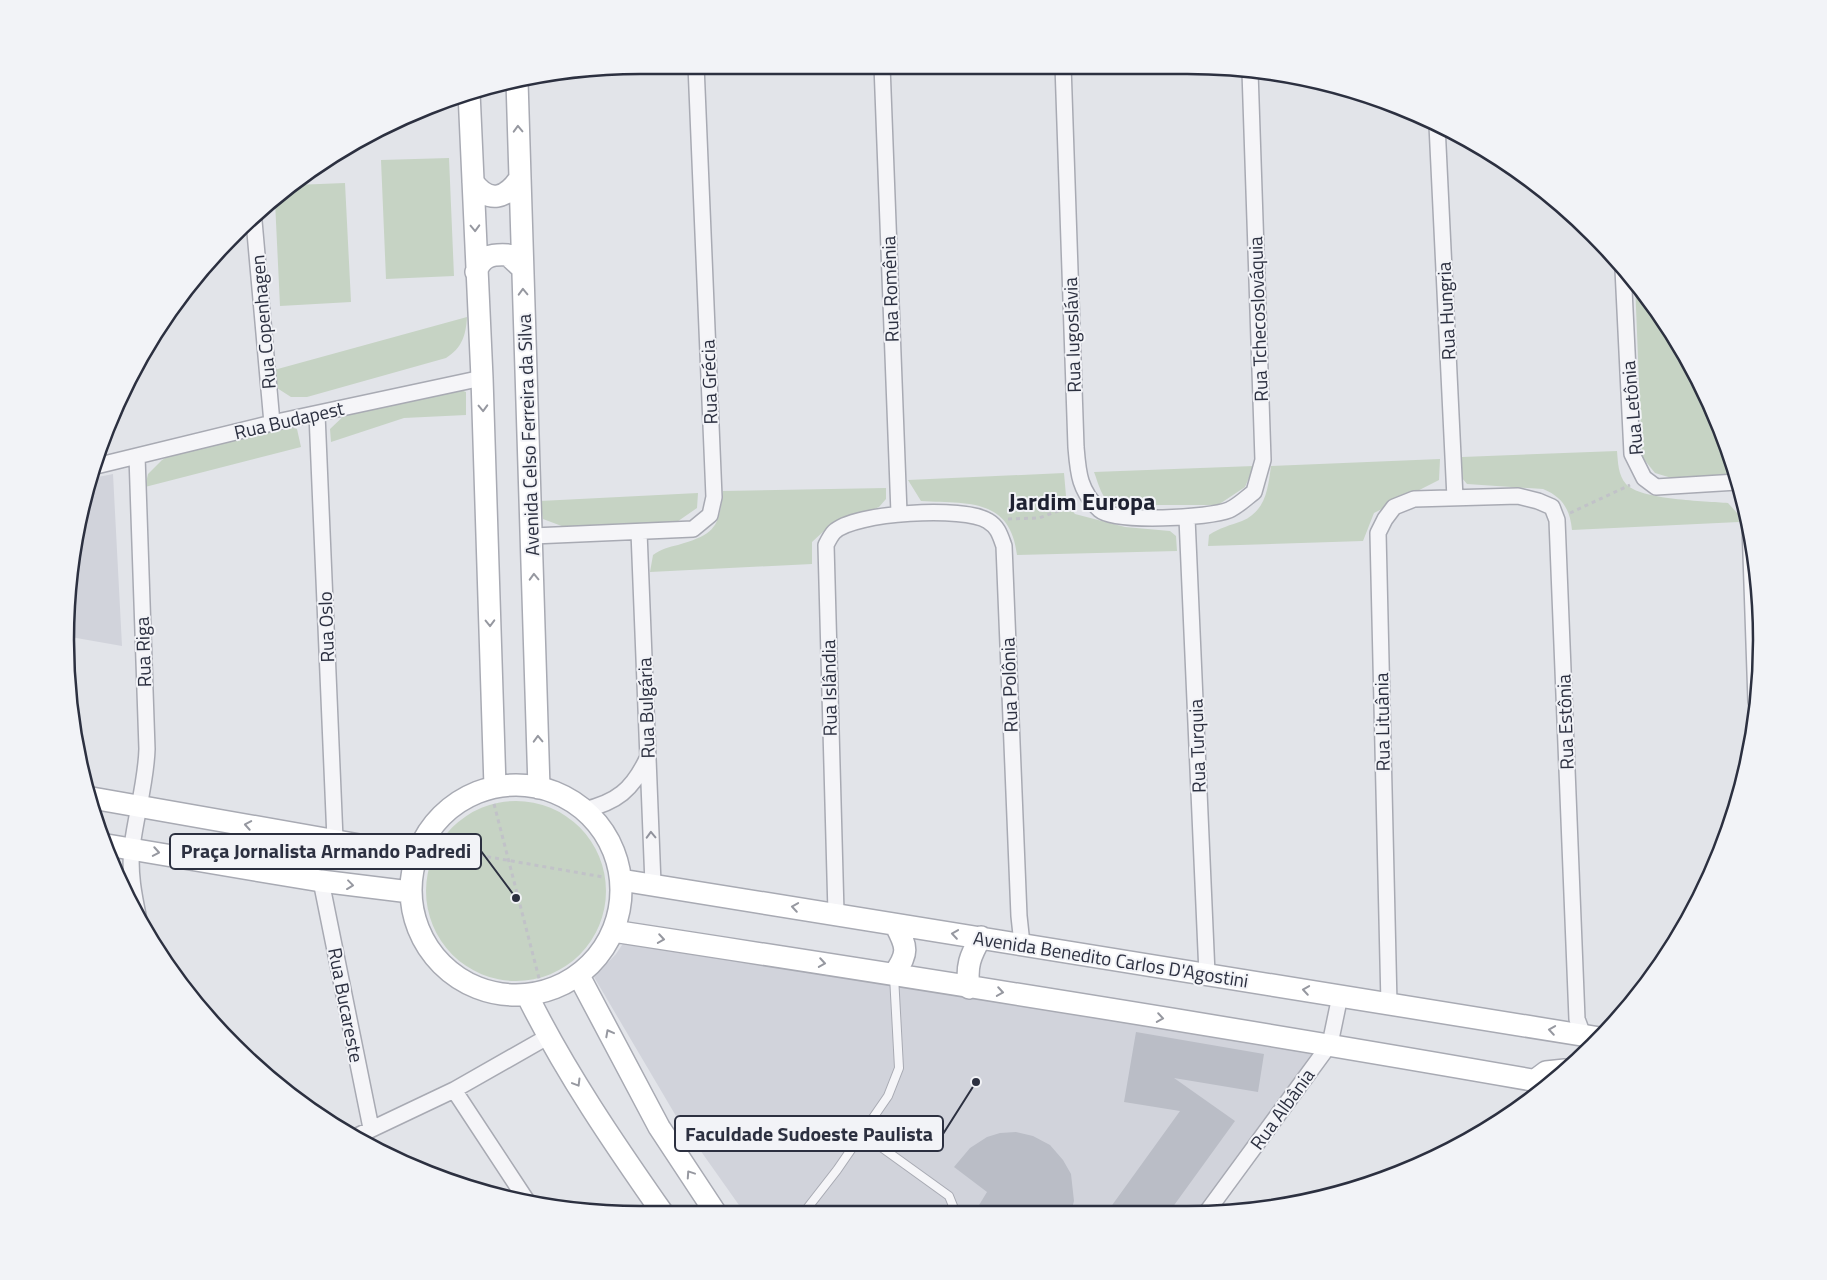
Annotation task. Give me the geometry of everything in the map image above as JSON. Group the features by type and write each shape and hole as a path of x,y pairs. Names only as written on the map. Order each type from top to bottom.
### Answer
{"main road":[{"name":"Avenida Celso Ferreira da Silva","path":"517,88 522,268 533,536 539,788"},
{"path":"469,100 482,378 492,788"},
{"path":"473,182 479,191 497,196 508,192 520,178"},
{"path":"476,272 480,262 490,255 508,255 522,268"},
{"path":"517,785 539,788 563,796 584,810 602,830 615,853 621,880 620,906 613,931 601,953 580,976 557,988 534,993 492,993 460,979 433,956 416,926 410,892 419,850 428,831 447,811 469,796 492,788 517,785"},
{"path":"97,799 335,840 419,850"},
{"path":"112,845 321,882 410,892"},
{"name":"Avenida Benedito Carlos D'Agostini","path":"621,880 836,913 896,926 981,937 1590,1037"},
{"path":"894,974 904,960 906,944 896,926"},
{"path":"613,931 1330,1044 1541,1082"},
{"path":"970,988 967,970 969,957 981,937"},
{"path":"580,976 659,1127 711,1206"},
{"path":"534,993 550,1036 615,1145 658,1206"},
{"path":"1543,1080 1546,1072 1554,1071"}],"street":[{"name":"Rua Grécia","path":"533,536 693,529 710,515 714,497 696,74"},
{"name":"Rua Romênia","path":"882,74 899,514"},
{"name":"Rua Iugoslávia","path":"1063,74 1076,447 1079,481"},
{"name":"Rua Tchecoslováquia","path":"1187,518 1230,510 1254,492 1263,460 1250,78"},
{"name":"Rua Hungria","path":"1437,132 1455,498"},
{"name":"Rua Copenhagen","path":"254,226 272,423"},
{"name":"Rua Letônia","path":"1624,280 1632,454 1644,478 1656,487 1731,482"},
{"name":"Rua Budapest","path":"102,465 272,423 482,378"},
{"name":"Rua Oslo","path":"317,414 335,840"},
{"name":"Rua Riga","path":"134,894 131,877 132,847 145,782 147,749 138,456"},
{"path":"1079,481 1101,511 1114,516 1187,518"},
{"path":"1455,498 1518,496 1552,507 1557,520"},
{"name":"Rua Lituânia","path":"1389,1004 1378,533 1394,507 1414,499 1455,498"},
{"path":"899,514 968,515 987,520"},
{"name":"Rua Islândia","path":"836,913 826,545 834,532 845,526 877,516 899,514"},
{"name":"Rua Turquia","path":"1187,518 1207,974"},
{"name":"Rua Polônia","path":"987,520 999,530 1004,546 1022,944"},
{"name":"Rua Estônia","path":"1557,520 1577,1019 1591,1036"},
{"name":"Rua Bulgária","path":"639,532 653,884"},
{"path":"584,810 603,806 620,796 639,776 648,756"},
{"name":"Rua Bucareste","path":"321,882 371,1128"},
{"name":"Rua Albânia","path":"1212,1205 1330,1044 1340,996"},
{"path":"362,1133 454,1090 550,1036"},
{"path":"454,1090 522,1193"}],"lane":[{"path":"809,1206 863,1134 888,1096 899,1068 894,974"},
{"path":"863,1134 949,1196 953,1206"}],"path":[{"path":"1557,520 1644,478"},
{"path":"987,520 1039,518 1069,507 1079,481"},
{"path":"492,788 534,993"},
{"path":"419,850 508,860 621,880"}],"shaded area":[{"path":"113,474 122,646 74,638 79,566 85,530 98,477"},
{"path":"624,942 1321,1048 1206,1205 740,1206 676,1116 594,977 616,954"}],"green space":[{"path":"449,158 454,276 386,279 381,160"},
{"path":"345,183 351,302 280,306 275,207 304,185"},
{"path":"1635,294 1658,325 1695,390 1710,423 1728,475 1675,479 1655,473 1642,457"},
{"path":"467,317 466,330 462,340 456,350 446,358 307,397 291,397 277,388 274,370"},
{"path":"449,385 466,392 466,415 404,418 331,442 330,429 350,410"},
{"path":"284,425 297,429 301,447 145,487 148,474 162,460 179,450"},
{"path":"1617,451 1621,477 1626,484 1634,489 1659,497 1728,503 1738,514 1739,522 1572,530 1567,510 1560,500 1550,492 1543,489 1467,484 1462,478 1462,457"},
{"path":"1440,459 1439,480 1374,513 1363,541 1208,546 1209,535 1250,517 1261,505 1267,490 1271,466"},
{"path":"1254,466 1245,487 1218,505 1113,505 1103,495 1094,472"},
{"path":"1064,473 1066,496 1069,507 1075,514 1125,527 1170,531 1176,536 1177,551 1017,555 1013,536 1006,523 996,513 984,507 970,504 921,501 908,480"},
{"path":"886,488 886,499 879,507 825,530 812,542 812,564 650,572 653,555 665,548 700,537 713,528 719,514 723,491"},
{"path":"698,493 697,508 671,526 567,528 543,519 540,501"},
{"path":"507,801 525,801 550,808 566,816 580,827 591,841 599,857 606,882 606,900 599,925 591,941 580,955 566,966 542,977 525,981 507,981 490,977 466,966 446,948 430,917 426,900 426,882 430,865 441,841 459,821 490,805"}],"building":[{"path":"1136,1032 1264,1054 1258,1092 1174,1078 1235,1121 1174,1206 1111,1206 1180,1111 1124,1102"},
{"path":"1016,1132 1033,1136 1050,1145 1063,1160 1071,1174 1074,1201 1073,1206 978,1206 987,1192 954,1167 970,1148 987,1137 1000,1133"}],"place":[{"name":"Praça Jornalista Armando Padredi","path":"516,898"},
{"name":"Faculdade Sudoeste Paulista","path":"976,1082"}],"district":[{"name":"Jardim Europa","path":"1082,502"}]}
